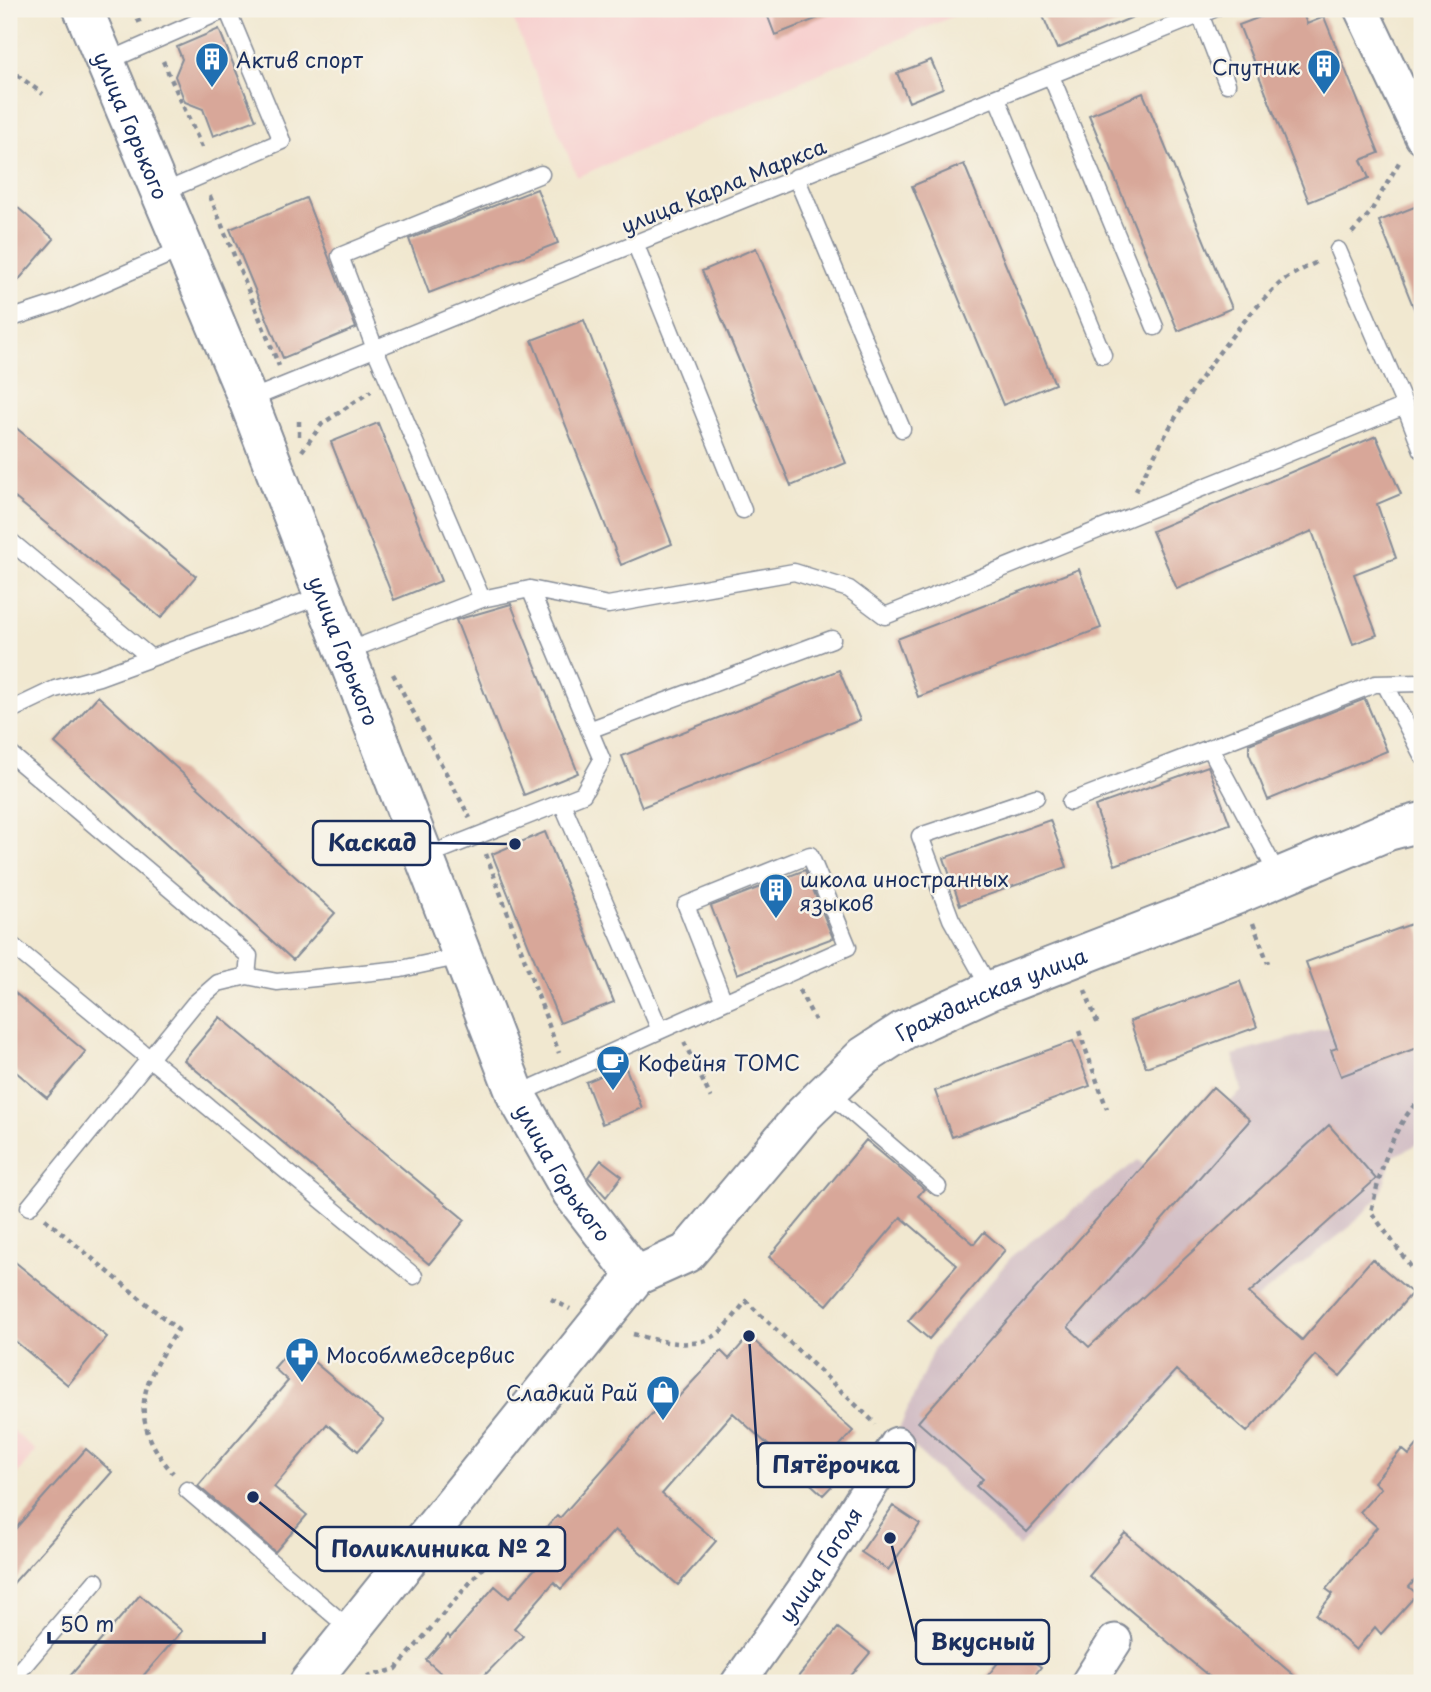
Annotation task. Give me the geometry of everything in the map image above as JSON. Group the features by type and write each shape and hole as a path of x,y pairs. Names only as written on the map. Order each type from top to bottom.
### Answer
{"street":[{"path":"1361,9 1420,133"},
{"name":"улица Горького","path":"92,11 106,62 248,400 323,595 360,646 424,857 516,1095 572,1193 636,1276"},
{"name":"Гражданская улица","path":"636,1276 687,1253 827,1091 864,1056 904,1030 991,990 1241,893 1278,875 1388,831 1422,822"},
{"path":"309,1683 636,1276"},
{"name":"улица Гоголя","path":"738,1683 812,1578 897,1444"},
{"path":"1088,1683 1115,1641"}],"lane":[{"path":"106,62 227,9 282,141 161,192"},
{"path":"1207,11 1227,84"},
{"name":"улица Карла Маркса","path":"248,400 1207,11"},
{"path":"1051,76 1156,327"},
{"path":"997,98 1103,355"},
{"path":"482,599 375,349 340,256 541,174"},
{"path":"796,177 902,429"},
{"path":"635,243 743,510"},
{"path":"9,319 58,303 184,248"},
{"path":"1338,250 1422,450"},
{"path":"360,646 482,599 530,589 608,605 794,572 849,589 885,616 1405,406"},
{"path":"9,540 151,657"},
{"path":"424,857 583,794 602,760 530,589"},
{"path":"9,711 55,689 323,595"},
{"path":"589,730 832,639"},
{"path":"1070,802 1375,684 1422,683"},
{"path":"1385,684 1422,755"},
{"path":"1210,748 1278,875"},
{"path":"9,753 249,956 247,976"},
{"path":"991,990 951,919 920,836 1036,797"},
{"path":"562,803 668,1027"},
{"path":"516,1095 848,947 810,855 685,905 724,1002"},
{"path":"9,943 414,1276"},
{"path":"29,1206 194,1004 218,983 247,976 277,982 401,969 462,956"},
{"path":"827,1091 938,1187"},
{"path":"187,1490 351,1630"},
{"path":"9,1683 96,1581"}],"path":[{"path":"154,41 207,173 279,367"},
{"path":"9,68 43,94"},
{"path":"1122,521 1156,449 1196,382 1279,284 1338,250 1370,213 1420,133"},
{"path":"299,416 299,455 322,424 388,380"},
{"path":"360,646 479,835 566,1072"},
{"path":"1241,893 1268,963"},
{"path":"790,972 815,1020"},
{"path":"668,1027 711,1098"},
{"path":"1079,1031 1107,1109"},
{"path":"1422,1097 1396,1132 1384,1161 1371,1212 1422,1282"},
{"path":"29,1206 178,1330 157,1359 145,1387 143,1424 155,1452 187,1490"},
{"path":"551,1298 597,1323 666,1344 693,1342 719,1334 746,1301 897,1444"},
{"path":"359,1683 364,1678 396,1669 497,1550"}],"shaded area":[{"path":"509,9 970,9 577,177"},
{"path":"1421,1001 1422,1142 1392,1157 1380,1196 1350,1227 1222,1325 1019,1547 898,1432 934,1348 1014,1254 1138,1160 1151,1171 1242,1091 1233,1055"},
{"path":"9,1427 36,1451 9,1484"}],"building":[{"path":"765,9 838,9 839,10 775,35"},
{"path":"1040,9 1152,9 1057,49"},
{"path":"1281,9 1301,9 1307,24 1324,17 1379,153 1361,160 1369,178 1309,202 1239,25"},
{"name":"Актив спорт","path":"219,29 256,120 213,136 203,109 185,102 175,76 182,59 177,47"},
{"path":"931,60 943,88 909,102 897,73"},
{"path":"1143,93 1232,308 1178,331 1089,115"},
{"path":"964,164 1055,384 1003,405 912,186"},
{"path":"537,189 558,243 429,293 409,239"},
{"path":"306,198 356,328 283,358 230,229"},
{"path":"9,200 54,239 9,291"},
{"path":"1422,204 1422,325 1421,326 1379,221"},
{"path":"756,248 846,463 791,486 702,271"},
{"path":"584,320 672,544 621,565 532,340"},
{"path":"9,422 196,576 161,618 9,493"},
{"path":"378,423 441,581 394,600 331,442"},
{"path":"1376,436 1401,494 1377,504 1396,558 1354,574 1377,635 1353,644 1312,531 1177,589 1152,531"},
{"path":"1079,569 1101,628 918,697 897,639"},
{"path":"511,604 578,773 524,795 456,620"},
{"path":"839,670 860,720 642,807 622,756"},
{"path":"98,696 335,913 293,960 55,743"},
{"path":"1365,699 1387,751 1268,800 1249,753 1249,744"},
{"path":"1208,766 1230,824 1115,865 1095,806"},
{"path":"1050,820 1067,867 960,905 944,858"},
{"path":"545,832 614,1002 560,1023 492,854"},
{"name":"школа иностранных языков","path":"805,870 833,938 737,974 711,906"},
{"path":"1417,922 1422,936 1422,1046 1341,1076 1331,1050 1337,1048 1306,962"},
{"path":"1240,981 1257,1027 1146,1067 1130,1021"},
{"path":"9,988 86,1052 47,1098 9,1066"},
{"path":"220,1017 465,1220 429,1264 184,1060"},
{"path":"1073,1041 1090,1086 952,1137 935,1091"},
{"name":"Кофейня ТОМС","path":"625,1066 642,1108 602,1124 586,1082"},
{"path":"1213,1087 1250,1120 1068,1327 1089,1347 1329,1125 1376,1179 1249,1293 1302,1340 1372,1259 1412,1293 1340,1376 1315,1355 1247,1432 1176,1370 1027,1532 976,1486 983,1479 918,1422"},
{"path":"866,1140 924,1189 918,1196 974,1244 984,1232 1005,1250 929,1339 908,1321 957,1265 901,1217 827,1305 769,1257"},
{"path":"601,1160 622,1176 606,1197 588,1177"},
{"path":"9,1257 107,1337 68,1385 9,1336"},
{"path":"749,1336 853,1431 833,1453 849,1468 823,1495 733,1413 662,1494 716,1541 678,1585 615,1530 561,1589 554,1582 514,1628 523,1636 477,1683 452,1683 426,1660 448,1635 450,1638 495,1586 509,1598 547,1555 533,1542 557,1516 560,1518 665,1399 671,1405 721,1351 729,1359"},
{"path":"294,1345 384,1421 358,1451 327,1424 274,1487 307,1515 275,1552 198,1486 288,1381 274,1368"},
{"path":"1422,1439 1422,1572 1409,1587 1417,1594 1381,1634 1375,1627 1356,1650 1316,1615 1333,1594 1326,1589 1377,1527 1360,1512 1381,1488 1374,1482 1402,1449 1409,1455"},
{"path":"86,1449 112,1472 9,1588 9,1536"},
{"path":"893,1506 920,1524 888,1570 861,1552"},
{"path":"1125,1533 1303,1683 1217,1683 1089,1576"},
{"path":"140,1595 182,1631 137,1683 64,1683"},
{"path":"838,1628 870,1653 845,1683 793,1683"},
{"path":"1012,1645 1041,1667 1029,1683 982,1683"}],"place":[{"name":"Актив спорт","path":"212,89"},
{"name":"Спутник","path":"1324,96"},
{"name":"Каскад","path":"515,844"},
{"name":"школа иностранных языков","path":"776,920"},
{"name":"Кофейня ТОМС","path":"613,1092"},
{"name":"Пятёрочка","path":"749,1336"},
{"name":"Мособлмедсервис","path":"302,1384"},
{"name":"Сладкий Рай","path":"663,1422"},
{"name":"Поликлиника № 2","path":"253,1497"},
{"name":"Вкусный","path":"890,1538"}]}
